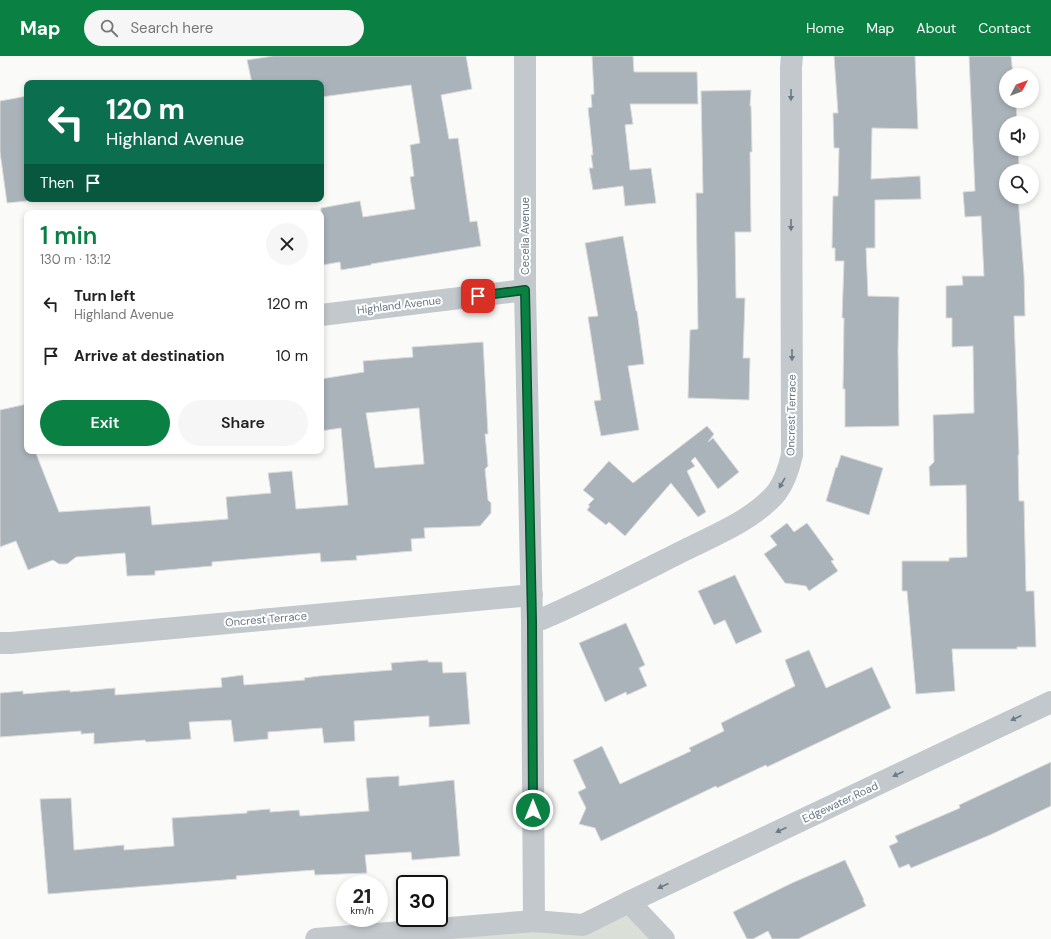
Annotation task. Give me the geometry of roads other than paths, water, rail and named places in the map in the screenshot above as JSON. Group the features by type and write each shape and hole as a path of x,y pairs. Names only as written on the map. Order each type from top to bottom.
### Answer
{"street":[{"name":"Cecelia Avenue","path":"525,56 525,290 532,594 534,921"},
{"name":"Oncrest Terrace","path":"532,621 542,619 605,591 736,524 760,508 777,492 787,474 792,456 792,56"},
{"name":"Highland Avenue","path":"324,314 525,290"},
{"name":"Oncrest Terrace","path":"0,643 27,642 532,594"},
{"name":"Edgewater Road","path":"316,939 534,921 583,925 1051,702"},
{"path":"629,902 664,939"}]}
